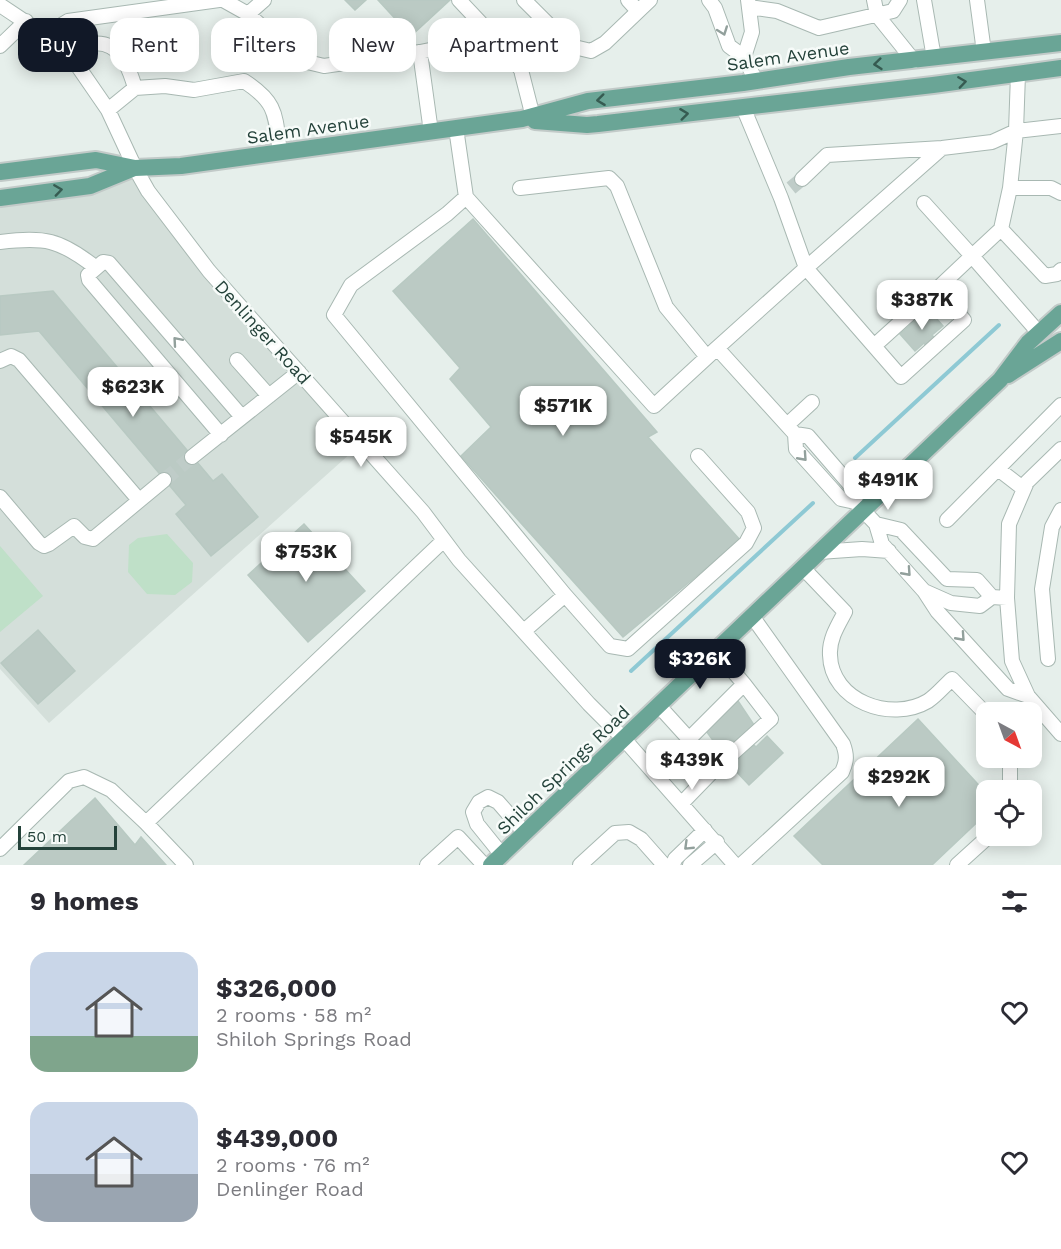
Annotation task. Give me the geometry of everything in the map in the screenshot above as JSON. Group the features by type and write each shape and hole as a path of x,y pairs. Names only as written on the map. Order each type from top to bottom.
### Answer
{"main road":[{"name":"Salem Avenue","path":"0,172 96,160 135,168 181,166 527,118 588,101 1061,43"},
{"name":"Salem Avenue","path":"527,118 587,125 598,124 1061,68"},
{"path":"598,124 645,102 725,91 756,81"},
{"name":"Salem Avenue","path":"0,198 90,186 135,168"},
{"name":"Shiloh Springs Road","path":"496,860 803,568 859,506 1000,380 1028,343 1061,313"},
{"name":"Shiloh Springs Road","path":"1000,380 1061,341"}],"street":[{"path":"88,18 205,0 221,0 248,14 299,60 324,66 428,50"},
{"path":"248,14 264,0"},
{"path":"459,0 476,18"},
{"path":"524,0 570,46 591,51 605,43 650,0"},
{"path":"628,0 638,11"},
{"path":"709,0 715,8 729,46 744,57 756,81"},
{"path":"744,57 752,32 748,3 777,11 819,28 875,4 893,11 900,0"},
{"path":"924,0 934,58"},
{"path":"977,0 984,52"},
{"path":"875,4 914,61"},
{"name":"Denlinger Road","path":"0,5 21,18"},
{"path":"0,46 18,29"},
{"path":"98,44 107,44 122,56 135,88"},
{"path":"420,52 431,132"},
{"name":"Denlinger Road","path":"82,72 108,110 148,191 209,271 423,512 459,560 682,803 735,865"},
{"path":"521,72 527,118"},
{"path":"874,346 1001,229 1010,188 1016,131 1018,74"},
{"path":"108,110 135,88 165,86 194,90 244,81 259,91 275,112 280,153"},
{"path":"743,107 792,188 806,268 901,377 964,320 937,289"},
{"path":"792,188 827,155 942,148 992,142 1016,131 1061,126"},
{"path":"456,128 466,197 654,406 942,148"},
{"path":"520,188 609,178 617,186 666,307 791,430 808,436 852,487 859,506 876,524 882,544 924,591 937,611 1008,689 1028,696"},
{"path":"1010,188 1051,188 1061,193"},
{"path":"466,197 447,214 351,285 334,315 565,595 610,646 628,648 746,543 754,528 748,512 698,456"},
{"path":"924,203 1039,333"},
{"path":"1001,229 1045,276 1057,274 1061,270"},
{"path":"0,243 25,240 56,242 73,250 95,267"},
{"path":"221,435 88,280 88,275 95,267 103,262 109,263 242,417"},
{"path":"0,361 10,356 19,360 139,500"},
{"path":"237,360 269,396"},
{"path":"192,457 299,372"},
{"path":"791,430 812,402"},
{"path":"948,520 1061,405"},
{"path":"1061,449 1027,482 1009,524 1007,598 1012,662 1028,696 1061,734"},
{"path":"998,469 1024,489"},
{"path":"0,497 44,546 74,526 84,537 93,539 164,480"},
{"path":"1048,659 1042,589 1052,527 1061,510"},
{"path":"876,524 902,530 947,579 977,580 992,597"},
{"path":"146,823 444,540"},
{"path":"819,552 862,549 889,551"},
{"path":"803,568 845,612 834,632 830,654 835,677 848,693 866,705 882,710 905,708 928,701 952,679 976,704"},
{"path":"924,591 951,603 980,606 992,597 1007,598"},
{"path":"524,631 565,595"},
{"path":"741,865 842,772 847,763 847,753 843,744 752,616"},
{"path":"682,803 771,718 716,651"},
{"path":"688,739 744,684"},
{"path":"659,706 713,771"},
{"path":"0,849 69,781 84,777 111,790 186,865"},
{"path":"496,860 473,812 479,802 488,797 498,802 525,833"},
{"path":"673,865 675,859 705,830"},
{"path":"580,865 615,832 629,832 641,839 664,865"},
{"path":"427,865 458,837 484,865"},
{"path":"690,865 717,843"},
{"path":"957,865 978,846"}],"shaded area":[{"path":"135,168 148,191 361,444 49,723 0,669 0,198"}],"green space":[{"path":"167,534 193,563 192,582 175,595 147,594 128,572 129,545 138,538"},
{"path":"0,546 43,596 0,632"}],"building":[{"path":"345,0 366,0 355,10"},
{"path":"378,0 450,0 416,31 416,18 394,18"},
{"path":"473,219 657,432 648,437 740,540 623,637 461,456 491,427 450,379 460,368 393,291"},
{"path":"53,291 213,481 222,474 258,517 211,556 176,514 186,505 39,331 0,335 0,296"},
{"path":"928,309 943,326 932,335 936,340 927,347 924,343 915,351 900,334"},
{"path":"304,524 365,591 308,642 248,575"},
{"path":"38,630 75,671 38,704 1,663"},
{"path":"736,698 754,725 723,754 704,728"},
{"path":"918,719 976,782 976,823 932,865 823,865 794,836"},
{"path":"767,736 783,753 749,785 733,768 736,765 734,763"},
{"path":"95,798 135,845 141,837 166,865 24,865"}],"waterway":[{"path":"855,458 999,325"},
{"path":"631,671 813,503"}],"tunnel":[{"path":"791,188 802,179"},
{"path":"164,480 192,457"}]}
